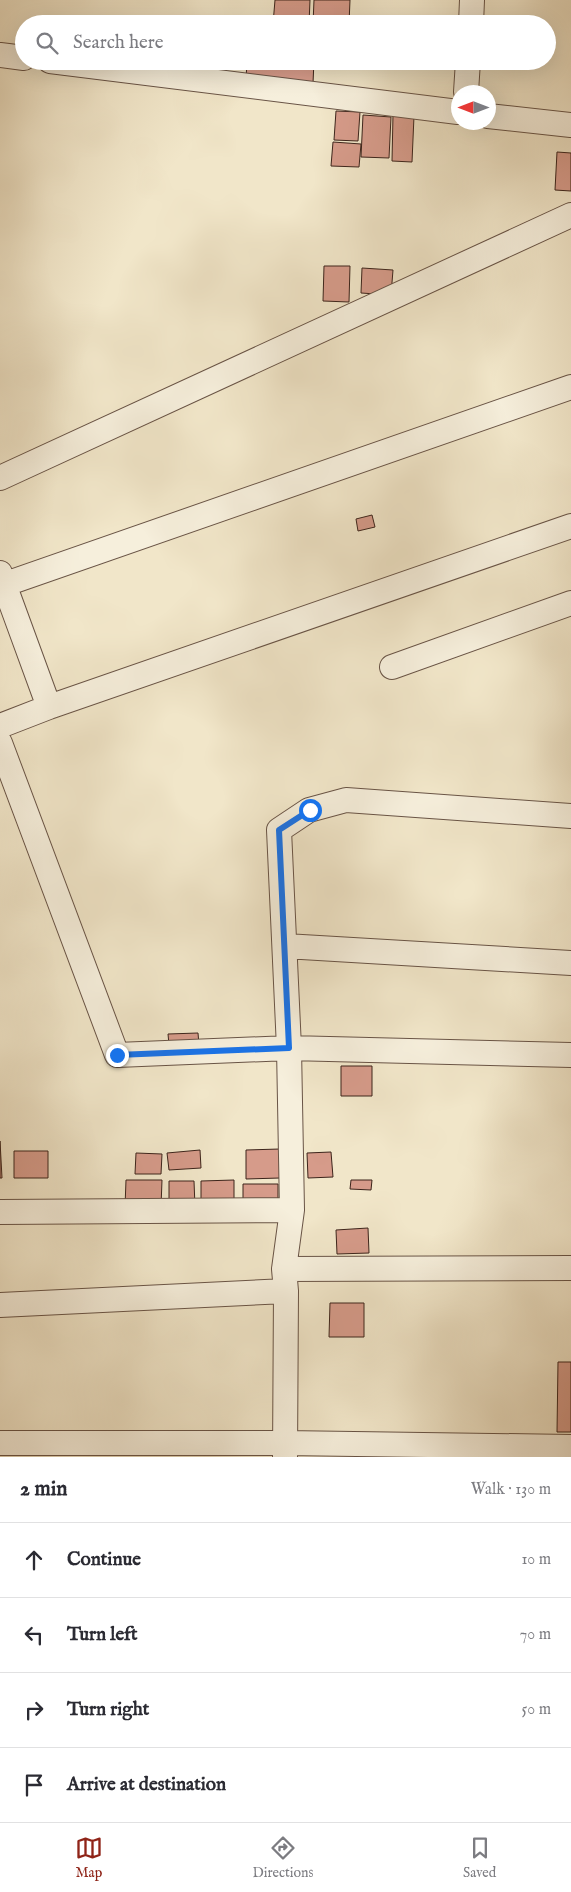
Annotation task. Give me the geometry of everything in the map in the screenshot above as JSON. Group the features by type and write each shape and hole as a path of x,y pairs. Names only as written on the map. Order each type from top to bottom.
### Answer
{"street":[{"path":"471,15 472,0"},
{"path":"0,55 15,57"},
{"path":"122,70 451,111"},
{"path":"466,85 467,70"},
{"path":"496,117 571,125"},
{"path":"0,478 571,215"},
{"path":"49,707 1,581 571,387"},
{"path":"0,726 49,707 571,526"},
{"path":"392,667 571,603"},
{"path":"0,743 117,1055 289,1048 571,1054"},
{"path":"285,1450 285,1280 292,1210 289,1048 279,830 310,810 346,800 571,816"},
{"path":"285,946 571,963"},
{"path":"0,1212 292,1210"},
{"path":"0,1305 285,1280 571,1268"},
{"path":"0,1443 285,1450 571,1447"}],"building":[{"path":"275,0 310,0 309,15 274,15"},
{"path":"314,0 350,0 349,15 313,15"},
{"path":"246,70 314,70 313,83 246,79"},
{"path":"336,111 360,112 358,141 334,140"},
{"path":"363,115 391,117 389,158 361,157"},
{"path":"393,115 414,116 412,162 392,161"},
{"path":"333,142 361,144 359,167 331,166"},
{"path":"557,152 571,153 571,191 555,190"},
{"path":"324,266 350,266 349,302 323,301"},
{"path":"362,268 393,270 391,295 361,293"},
{"path":"372,515 375,527 358,531 356,519"},
{"path":"198,1033 199,1045 169,1045 168,1034"},
{"path":"341,1066 372,1066 372,1096 341,1096"},
{"path":"0,1141 2,1178 0,1178"},
{"path":"280,1149 280,1178 246,1179 246,1150"},
{"path":"200,1150 201,1168 169,1170 167,1153"},
{"path":"14,1151 48,1151 48,1178 14,1178"},
{"path":"331,1152 333,1177 308,1178 307,1153"},
{"path":"136,1153 162,1154 161,1174 135,1174"},
{"path":"126,1180 162,1180 161,1207 125,1207"},
{"path":"234,1180 234,1208 201,1208 201,1181"},
{"path":"351,1180 372,1180 371,1190 350,1189"},
{"path":"169,1181 194,1181 195,1207 169,1207"},
{"path":"243,1184 278,1184 278,1206 243,1206"},
{"path":"368,1228 369,1253 337,1254 336,1230"},
{"path":"330,1303 364,1303 364,1337 329,1337"},
{"path":"558,1362 571,1362 571,1432 557,1432"}],"route":[{"path":"117,1055 289,1048 279,830 310,810"}]}
